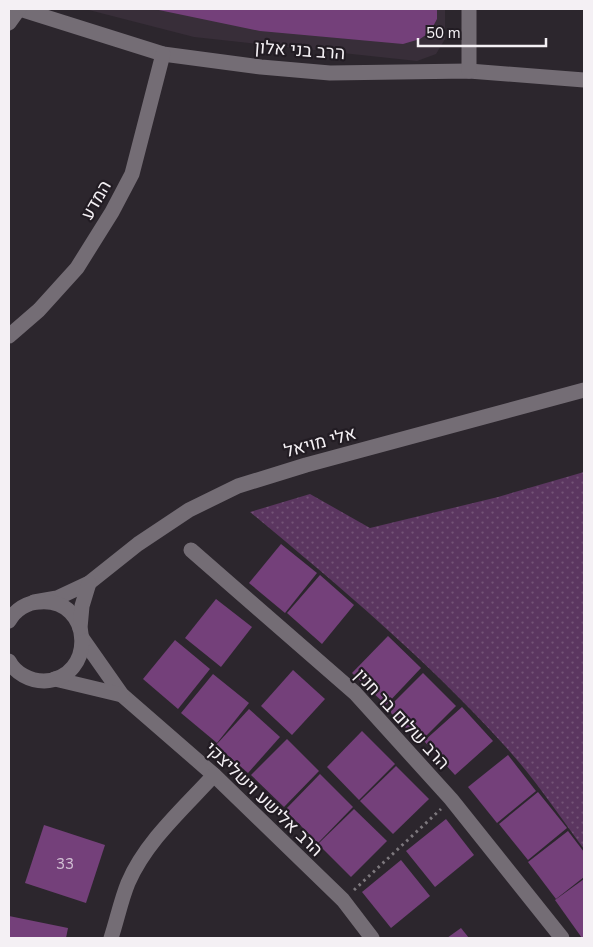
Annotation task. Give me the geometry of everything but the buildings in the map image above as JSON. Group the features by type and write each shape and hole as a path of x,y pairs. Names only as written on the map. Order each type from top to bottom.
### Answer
{"street":[{"path":"9,22 20,9"},
{"name":"הרב בני אלון","path":"20,9 163,54 261,67 330,73 469,71 584,80"},
{"path":"469,9 469,71"},
{"name":"המדע","path":"9,336 39,310 77,268 112,212 132,174 163,54"},
{"name":"אלי מויאל","path":"10,616 22,607 34,602 57,598 89,584 138,544 182,515 238,486 306,465 584,390"},
{"name":"הרב שלום בר חנין","path":"190,550 355,694 451,799 562,938"},
{"path":"55,679 67,673 76,663 81,651 82,606 89,584"},
{"name":"הרב אלישע וישליצקי","path":"34,602 57,604 75,618 81,634 122,695 214,775 343,900 372,938"},
{"name":"הרב אלישע וישליצקי","path":"12,672 42,681 55,679 122,695"},
{"path":"111,938 128,884 140,862 161,833 214,775"}],"path":[{"path":"343,900 451,799"}],"shaded area":[{"path":"85,9 445,9 445,39 436,54 417,61 194,37"},
{"path":"584,472 584,849 525,769 474,713 381,624 250,512 310,494 370,528 498,497"}]}
